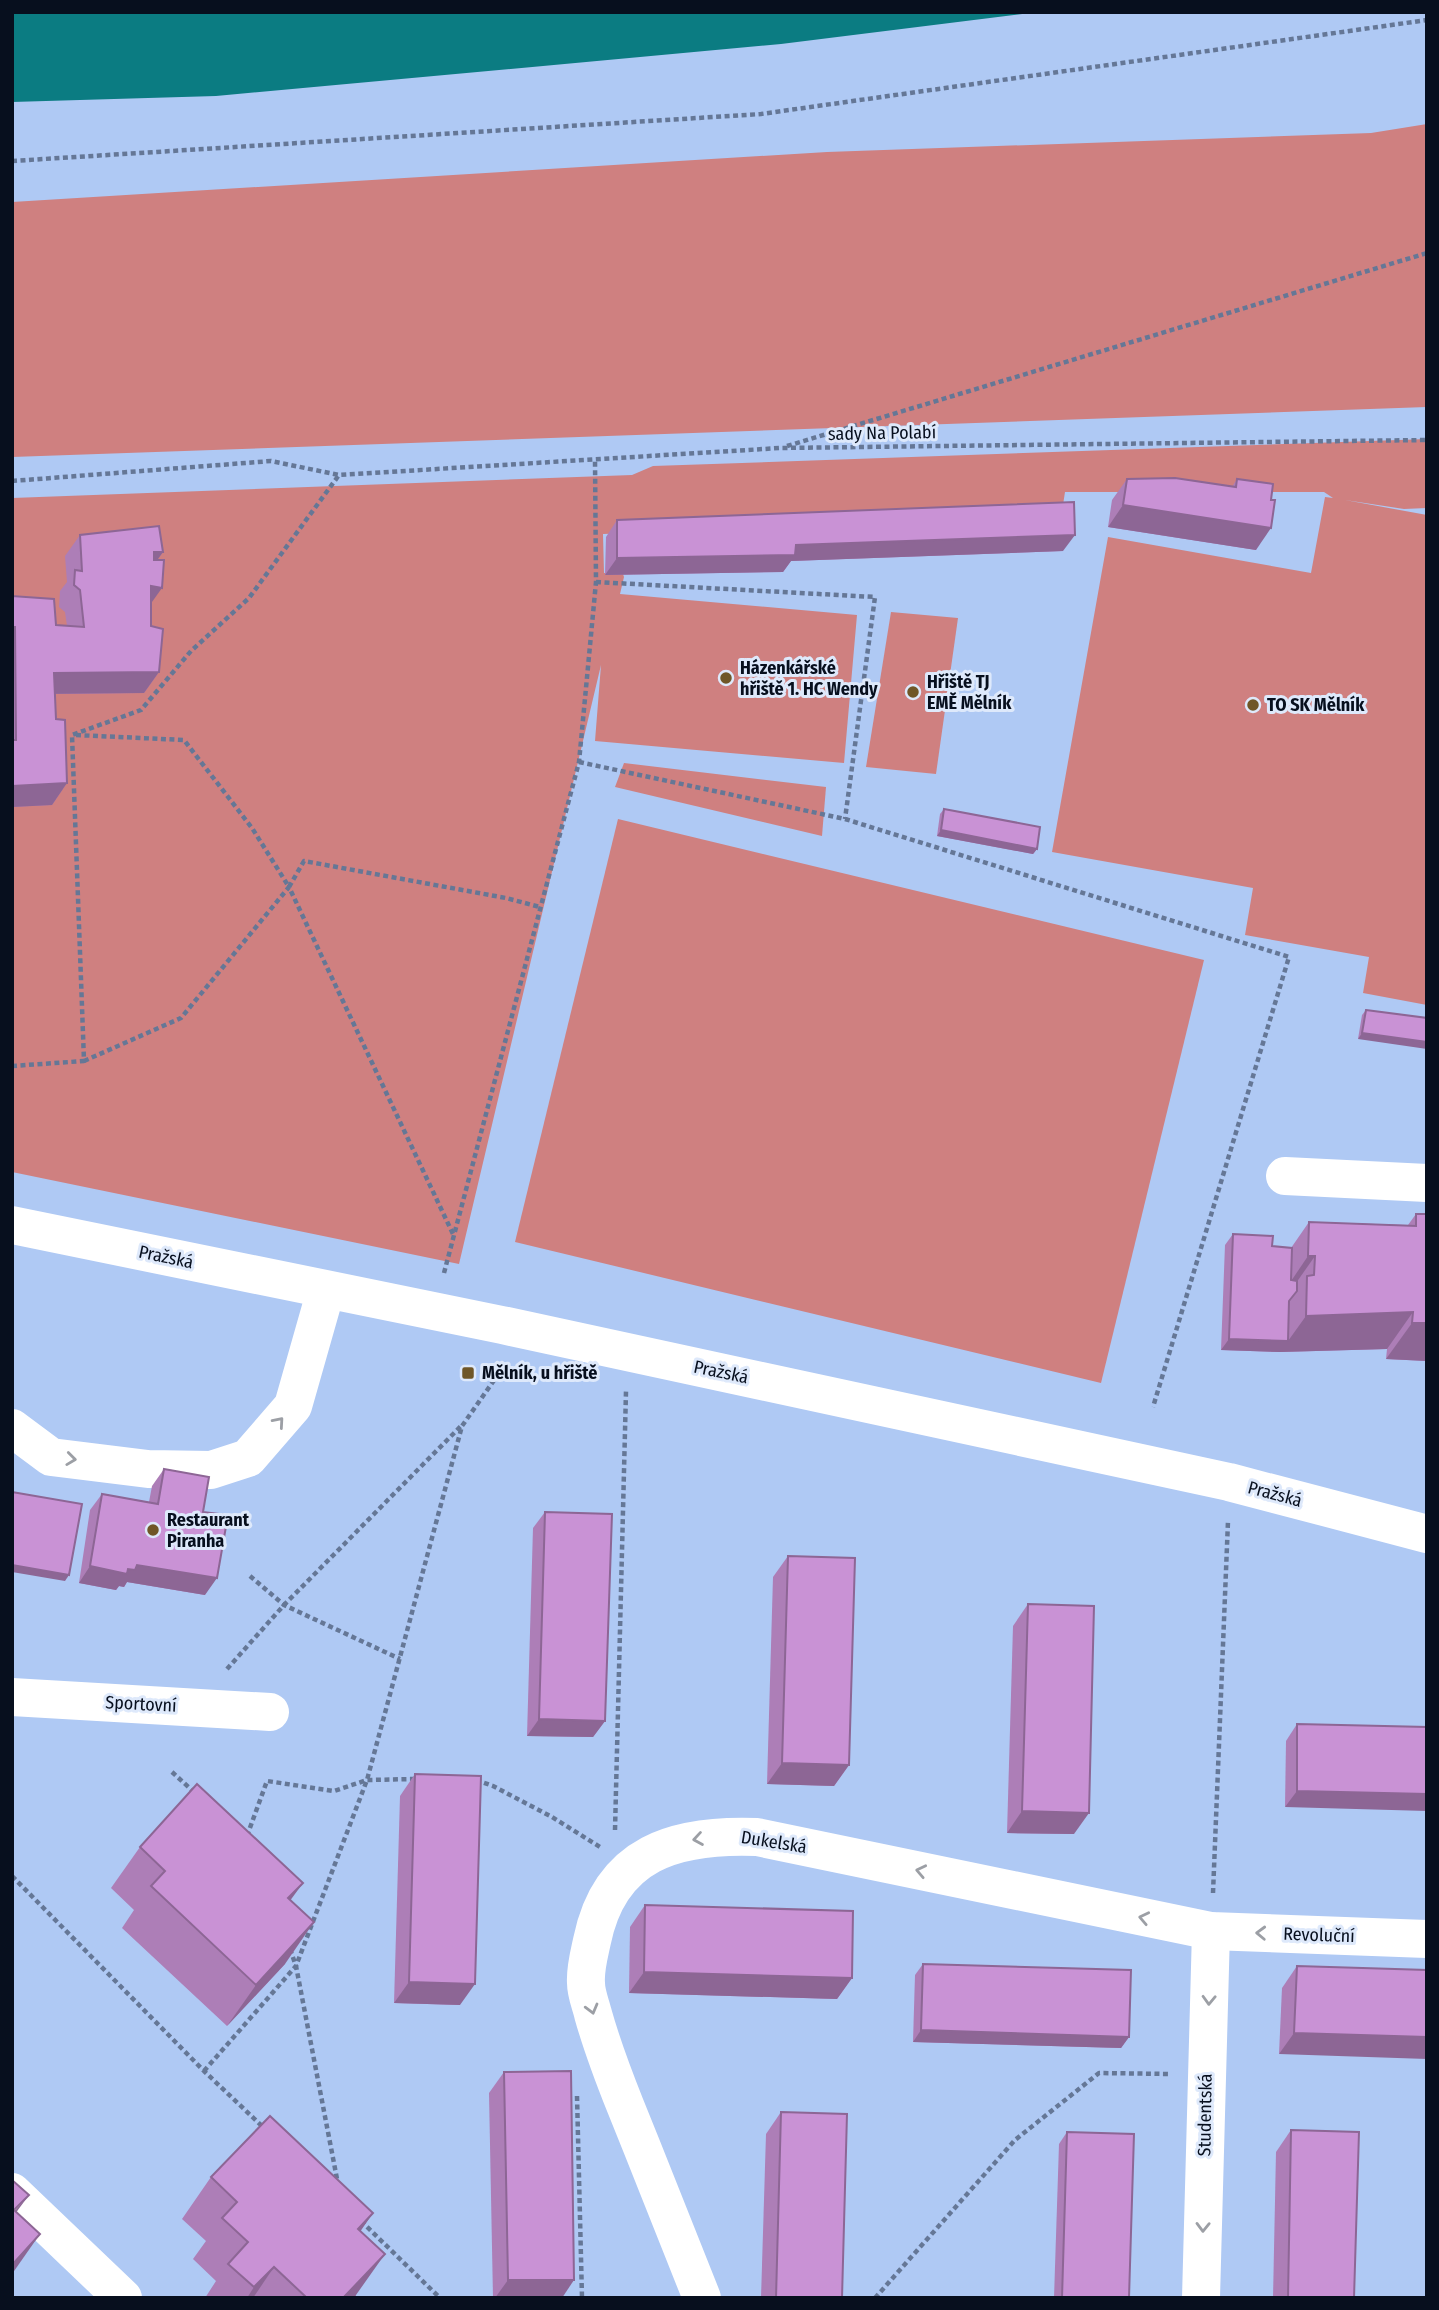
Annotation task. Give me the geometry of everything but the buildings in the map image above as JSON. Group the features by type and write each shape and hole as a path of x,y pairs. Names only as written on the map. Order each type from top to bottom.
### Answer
{"street":[{"path":"1284,1176 1427,1183"},
{"name":"Pražská","path":"12,1225 434,1311 1229,1482 1427,1534"},
{"path":"12,1427 51,1457 148,1469 211,1470 248,1458 293,1406 326,1290"},
{"name":"Sportovní","path":"12,1697 270,1712"},
{"name":"Dukelská","path":"702,2298 602,2048 586,1986 596,1921 609,1893 618,1862 646,1857 691,1839 757,1837 1211,1931"},
{"name":"Revoluční","path":"1211,1931 1427,1939"},
{"name":"Studentská","path":"1201,2298 1211,1931"},
{"path":"12,2192 123,2298"}],"path":[{"path":"12,161 761,114 1427,20"},
{"path":"780,448 1427,253"},
{"name":"sady Na Polabí","path":"12,481 271,461 339,475 780,448 1427,440"},
{"path":"434,1311 579,762 596,582 596,459"},
{"path":"72,735 141,710 191,651 249,598 339,475"},
{"path":"596,582 875,597 845,820"},
{"path":"72,735 184,740 252,828 289,887 454,1236"},
{"path":"72,735 84,1061"},
{"path":"579,762 845,820 1289,957 1153,1407"},
{"path":"12,1066 84,1061 181,1018 289,887 304,861 506,898 540,907"},
{"path":"194,1707 284,1605 462,1426 505,1365"},
{"path":"618,1862 614,1849 626,1387"},
{"path":"204,2071 296,1966 366,1780 462,1426"},
{"path":"1211,1931 1229,1482"},
{"path":"250,1576 284,1605 400,1659"},
{"path":"172,1772 200,1798"},
{"path":"236,1832 246,1840 267,1781 334,1791 366,1780 419,1779"},
{"path":"471,1779 493,1786 552,1816 618,1862"},
{"path":"12,1876 204,2071 266,2130"},
{"path":"286,1941 296,1966 339,2189"},
{"path":"875,2298 1015,2140 1099,2073 1206,2074"},
{"path":"577,2091 582,2298"},
{"path":"351,2211 440,2298"}],"shaded area":[{"path":"12,12 1039,12 781,44 216,96 12,102"},
{"path":"1427,124 1427,407 12,457 12,202 827,152 1371,133"},
{"path":"1427,439 1427,508 1404,509 1345,500 1427,515 1427,1005 1363,993 1369,957 1245,935 1253,888 1052,852 1108,537 1311,573 1325,497 1333,498 1324,492 1065,492 1061,518 603,534 604,573 623,574 620,594 857,615 844,763 595,741 601,665 459,1264 12,1172 12,498 632,475 653,466"},
{"name":"Hřiště TJ EMĚ Mělník","path":"891,612 958,618 936,774 866,767"},
{"path":"624,763 826,787 822,836 615,787"},
{"path":"618,819 1204,960 1101,1383 515,1242"}],"place":[{"name":"Házenkářské hřiště 1. HC Wendy","path":"726,678"},
{"name":"Hřiště TJ EMĚ Mělník","path":"913,692"},
{"name":"TO SK Mělník","path":"1253,705"},
{"name":"Mělník, u hřiště","path":"468,1373"},
{"name":"Restaurant Piranha","path":"153,1530"}]}
